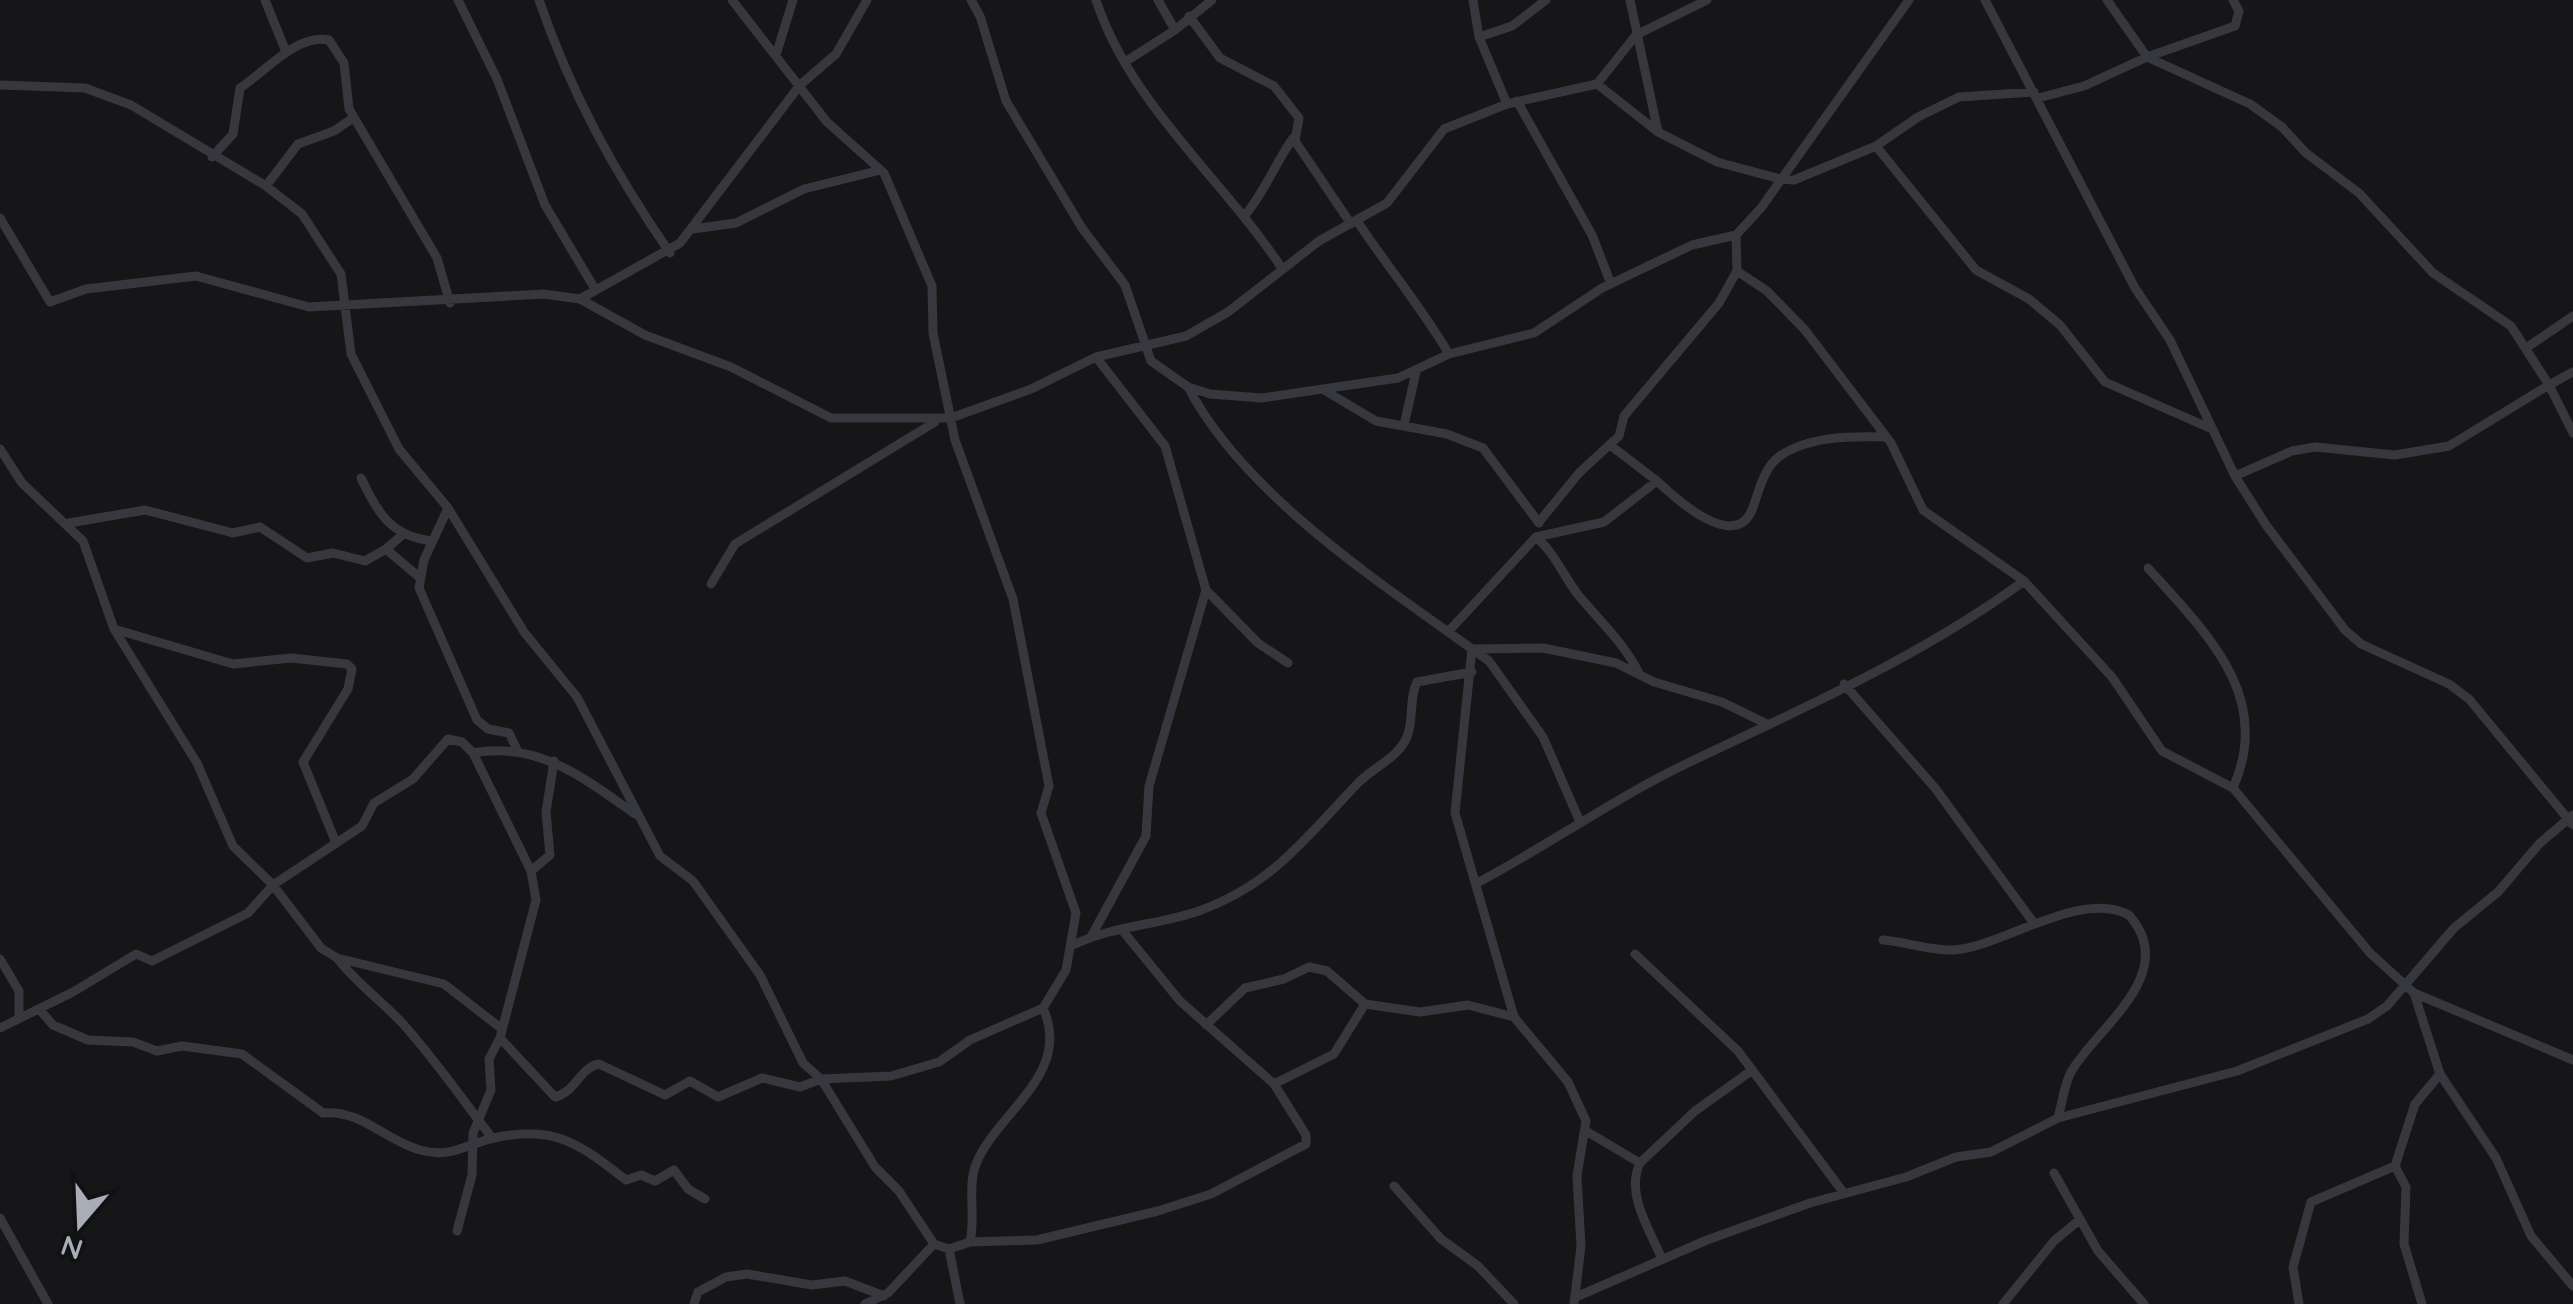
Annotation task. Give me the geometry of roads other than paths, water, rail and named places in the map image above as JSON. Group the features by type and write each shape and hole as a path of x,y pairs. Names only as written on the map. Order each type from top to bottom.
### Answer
{"street":[{"path":"265,0 286,52"},
{"path":"458,0 497,79 544,205 595,290"},
{"path":"539,0 559,58 607,159 670,253"},
{"path":"0,449 22,483 69,524 88,551 114,629 197,764 234,846 274,886 321,948 337,958 444,984 502,1034 555,1097 572,1089 591,1066 599,1064 665,1095 690,1081 718,1096 762,1078 800,1087 821,1079 883,1078 939,1062 970,1040 1044,1008 1064,977 1073,945 1074,900 1041,813 1049,786 1013,600 963,464 951,418 934,333 932,286 881,170 827,122 732,0"},
{"path":"776,55 793,0"},
{"path":"580,299 670,253 693,229 800,85 836,54 867,0"},
{"path":"971,0 980,16 1006,102 1082,228 1126,284 1145,348 1154,364 1188,387 1242,398 1324,390 1416,372 1448,354 1534,333 1611,284 1692,245 1736,235 1910,0"},
{"path":"1096,0 1108,34 1159,115 1246,214 1281,268"},
{"path":"1158,0 1176,30"},
{"path":"1125,62 1176,30 1188,16 1212,0"},
{"path":"1474,0 1479,37 1512,102 1592,234 1611,284"},
{"path":"1479,37 1512,26 1546,0"},
{"path":"1630,0 1658,132"},
{"path":"0,218 50,302 86,289 196,276 290,304 450,303 534,294 580,299 644,335 731,367 831,418 938,420 1031,389 1096,357 1186,336 1220,316 1281,268 1393,198 1444,129 1512,102 1597,84 1636,35 1707,0"},
{"path":"1575,1301 1662,1259 1844,1192 1906,1177 1956,1157 1992,1152 2058,1118 2237,1072 2368,1019 2410,990 2454,928 2498,892 2540,844 2572,819 2469,698 2449,684 2361,644 2344,630 2297,570 2236,476 2170,340 2135,288 1985,0"},
{"path":"2107,0 2147,57 2250,104 2282,127 2306,153 2359,193 2432,273 2495,312 2526,348 2573,433"},
{"path":"1597,84 1658,132 1716,162 1780,180 1794,180 1876,146 1918,116 1959,97 2036,95 2084,86 2147,57 2235,26 2239,11 2233,0"},
{"path":"1188,16 1220,58 1274,86 1300,121 1264,182 1264,192 1246,214"},
{"path":"212,158 233,134 240,88 286,52 320,38 329,40 344,62 353,118 436,258 450,303"},
{"path":"0,86 85,88 146,112 212,158 266,186 296,209 340,274 348,306 353,358 399,448 448,508 524,632 597,730 636,815 660,856 694,881 760,975 803,1063 821,1079 875,1167 900,1191 934,1244 949,1249 970,1242 1036,1240 1158,1211 1210,1194 1301,1149 1306,1135 1274,1084 1206,1025 1122,930"},
{"path":"266,186 298,144 353,118"},
{"path":"1292,138 1393,276 1420,306 1448,354"},
{"path":"1876,146 1976,270 2028,299 2060,326 2105,382 2212,429"},
{"path":"693,229 736,223 804,189 881,170"},
{"path":"1539,522 1579,473 1610,445 1624,416 1720,303 1737,271 1736,235"},
{"path":"1737,271 1790,311 1906,466 1923,510 2024,582 2112,677 2162,751 2233,788 2370,953 2410,990 2573,1060"},
{"path":"2526,348 2573,316"},
{"path":"1096,357 1165,446 1206,590 1258,644 1288,662"},
{"path":"1404,425 1416,372"},
{"path":"2236,476 2292,451 2314,447 2394,455 2449,446 2573,372"},
{"path":"1188,387 1203,415 1275,495 1489,661 1543,737 1580,822"},
{"path":"1324,390 1376,420 1447,434 1483,448 1548,532"},
{"path":"711,584 734,544 938,420"},
{"path":"1610,445 1702,518 1718,524 1739,524 1751,514 1761,483 1780,456 1846,436 1886,437"},
{"path":"362,478 384,519 402,536 432,540"},
{"path":"1448,632 1536,537 1604,522 1657,481"},
{"path":"448,508 419,577 420,588 477,720 488,729 509,733 518,752"},
{"path":"69,524 145,510 233,533 260,527 306,558 328,552 365,560 402,536"},
{"path":"1536,537 1552,551 1579,596 1624,646 1640,673"},
{"path":"386,549 419,577"},
{"path":"2148,568 2227,665 2244,706 2248,736 2233,788"},
{"path":"1477,882 1688,763 1844,684 1868,679 1984,611 2024,582"},
{"path":"1091,936 1146,836 1149,786 1206,590"},
{"path":"114,629 233,664 291,658 347,664 352,669 348,689 303,762 336,843"},
{"path":"1472,649 1543,648 1616,663 1654,682 1722,702 1769,725"},
{"path":"1472,649 1455,814 1514,1017 1568,1082 1586,1130 1578,1176 1581,1246 1575,1301"},
{"path":"1073,945 1091,936 1198,912 1248,888 1280,866 1361,780 1401,747 1408,735 1417,682 1472,672"},
{"path":"1844,684 1935,788 2034,922"},
{"path":"0,1028 19,1015 40,1010 136,954 152,962 235,922 274,886 362,826 374,803 412,779 443,742 454,739 472,752 532,871 536,900 502,1034 489,1059 492,1085 478,1120 472,1175 457,1232"},
{"path":"472,752 518,752 554,761 636,815"},
{"path":"532,871 550,855 546,812 554,761"},
{"path":"1883,940 1956,950 2034,922 2100,908 2122,911 2137,924 2144,955 2136,988 2116,1020 2071,1072 2058,1118"},
{"path":"1636,954 1704,1016 1844,1192"},
{"path":"337,958 361,988 388,1007 435,1060 492,1138"},
{"path":"0,959 19,991 19,1015"},
{"path":"1206,1025 1245,988 1284,980 1309,967 1327,971 1365,1004 1420,1012 1468,1005 1514,1017"},
{"path":"2410,990 2440,1074 2496,1158 2530,1236 2573,1286"},
{"path":"1274,1084 1334,1054 1365,1004"},
{"path":"970,1242 976,1217 975,1166 1023,1100 1052,1045 1052,1027 1044,1008"},
{"path":"40,1010 53,1025 88,1040 133,1042 157,1051 182,1046 234,1051 323,1114 339,1110 421,1150 449,1154 492,1138 535,1135 570,1139 626,1180 640,1175 654,1182 674,1170 688,1189 704,1199"},
{"path":"1662,1259 1636,1195 1634,1174 1640,1163 1696,1111 1751,1071"},
{"path":"2422,1304 2404,1244 2406,1187 2395,1166 2415,1104 2440,1074"},
{"path":"1586,1130 1640,1163"},
{"path":"2298,1304 2293,1267 2311,1202 2395,1166"},
{"path":"2054,1174 2078,1221 2144,1304"},
{"path":"1394,1186 1441,1239 1478,1266 1514,1304"},
{"path":"0,1218 48,1304"},
{"path":"2003,1304 2054,1241 2078,1221"},
{"path":"865,1304 884,1296 934,1244"},
{"path":"949,1249 960,1304"},
{"path":"694,1304 698,1292 734,1274 812,1285 845,1281 884,1296"}]}
